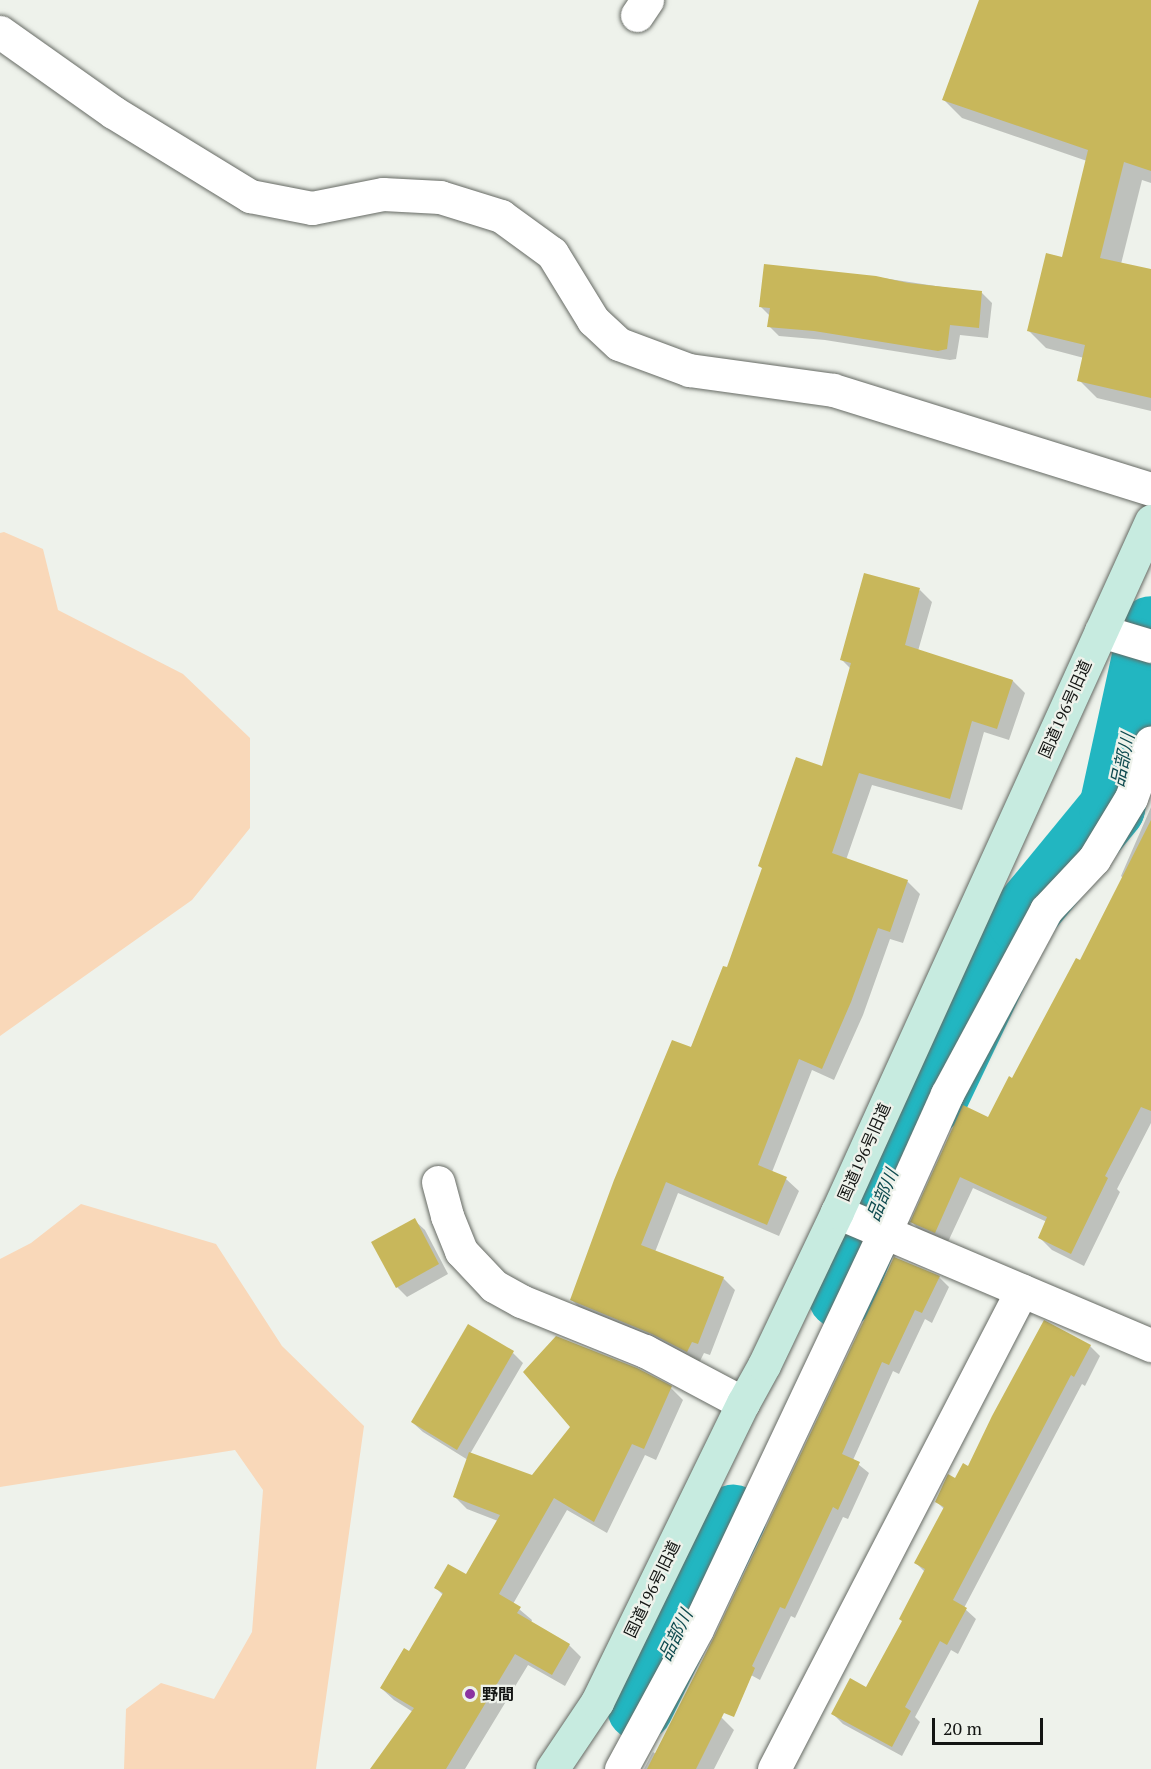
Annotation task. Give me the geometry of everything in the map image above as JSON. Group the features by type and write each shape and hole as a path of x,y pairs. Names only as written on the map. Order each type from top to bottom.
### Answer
{"street":[{"path":"0,32 113,112 250,196 312,208 383,194 440,197 501,216 552,254 593,320 619,344 690,370 834,390 1151,489"},
{"name":"国道196号旧道","path":"552,1769 597,1702 743,1403 764,1365 837,1212 1151,521"},
{"path":"1102,631 1151,646"},
{"path":"621,1769 697,1629 885,1232 947,1094 1046,910 1094,859 1131,798 1151,742"},
{"path":"438,1182 447,1216 461,1251 494,1286 521,1301 645,1351 743,1403"},
{"path":"837,1212 1151,1344"},
{"path":"774,1769 1022,1290"}],"shaded area":[{"path":"4,532 43,549 58,610 183,674 250,738 250,828 192,900 0,1036 0,533"},
{"path":"81,1204 216,1244 282,1346 364,1426 316,1769 124,1769 126,1709 161,1683 214,1699 252,1632 263,1490 235,1450 0,1487 0,1259 31,1243"}],"building":[{"path":"979,0 1151,0 1151,171 1124,162 1100,258 1151,269 1151,398 1077,381 1085,345 1027,331 1046,253 1062,257 1088,150 942,100"},
{"path":"764,264 876,276 908,283 982,291 979,328 950,325 947,349 938,351 814,331 767,327 770,308 759,307"},
{"path":"864,573 920,588 905,645 1013,680 997,729 972,721 950,799 859,773 832,853 908,880 890,932 878,928 851,1002 822,1069 799,1059 758,1165 787,1177 767,1225 666,1182 641,1245 724,1277 698,1344 692,1342 687,1352 652,1334 570,1300 614,1180 672,1040 691,1047 723,966 727,967 762,868 758,866 796,757 822,766 851,663 840,660"},
{"path":"1151,820 1151,1111 1141,1107 1105,1176 1108,1178 1071,1254 1038,1238 1047,1217 960,1177 935,1233 910,1222 963,1105 988,1117 1009,1076 1012,1078 1076,958 1080,960"},
{"path":"415,1218 439,1264 396,1288 371,1242"},
{"path":"894,1257 940,1276 922,1313 915,1310 889,1365 882,1362 842,1454 860,1462 838,1510 833,1507 785,1609 780,1607 752,1666 755,1668 734,1717 724,1713 696,1769 647,1769 714,1637"},
{"path":"1044,1320 1091,1345 1074,1377 1071,1375 953,1600 967,1608 947,1645 940,1641 905,1707 911,1711 892,1747 831,1714 850,1678 866,1687 902,1621 899,1619 925,1569 914,1563 944,1507 935,1502 948,1474 955,1478 963,1463 968,1466"},
{"path":"468,1324 514,1351 457,1450 411,1422"},
{"path":"556,1336 637,1368 672,1386 644,1449 632,1444 594,1522 554,1498 499,1594 521,1607 517,1613 570,1644 552,1675 515,1654 446,1769 370,1769 414,1708 380,1688 404,1648 409,1651 443,1593 434,1588 448,1564 466,1574 500,1515 453,1497 469,1452 532,1475 570,1427 523,1372"}],"waterway":[{"name":"品部川","path":"841,1296 912,1120 935,1098 1020,920 1112,808 1151,629"},
{"name":"品部川","path":"640,1708 733,1518"}],"place":[{"name":"野間","path":"470,1694"}]}
